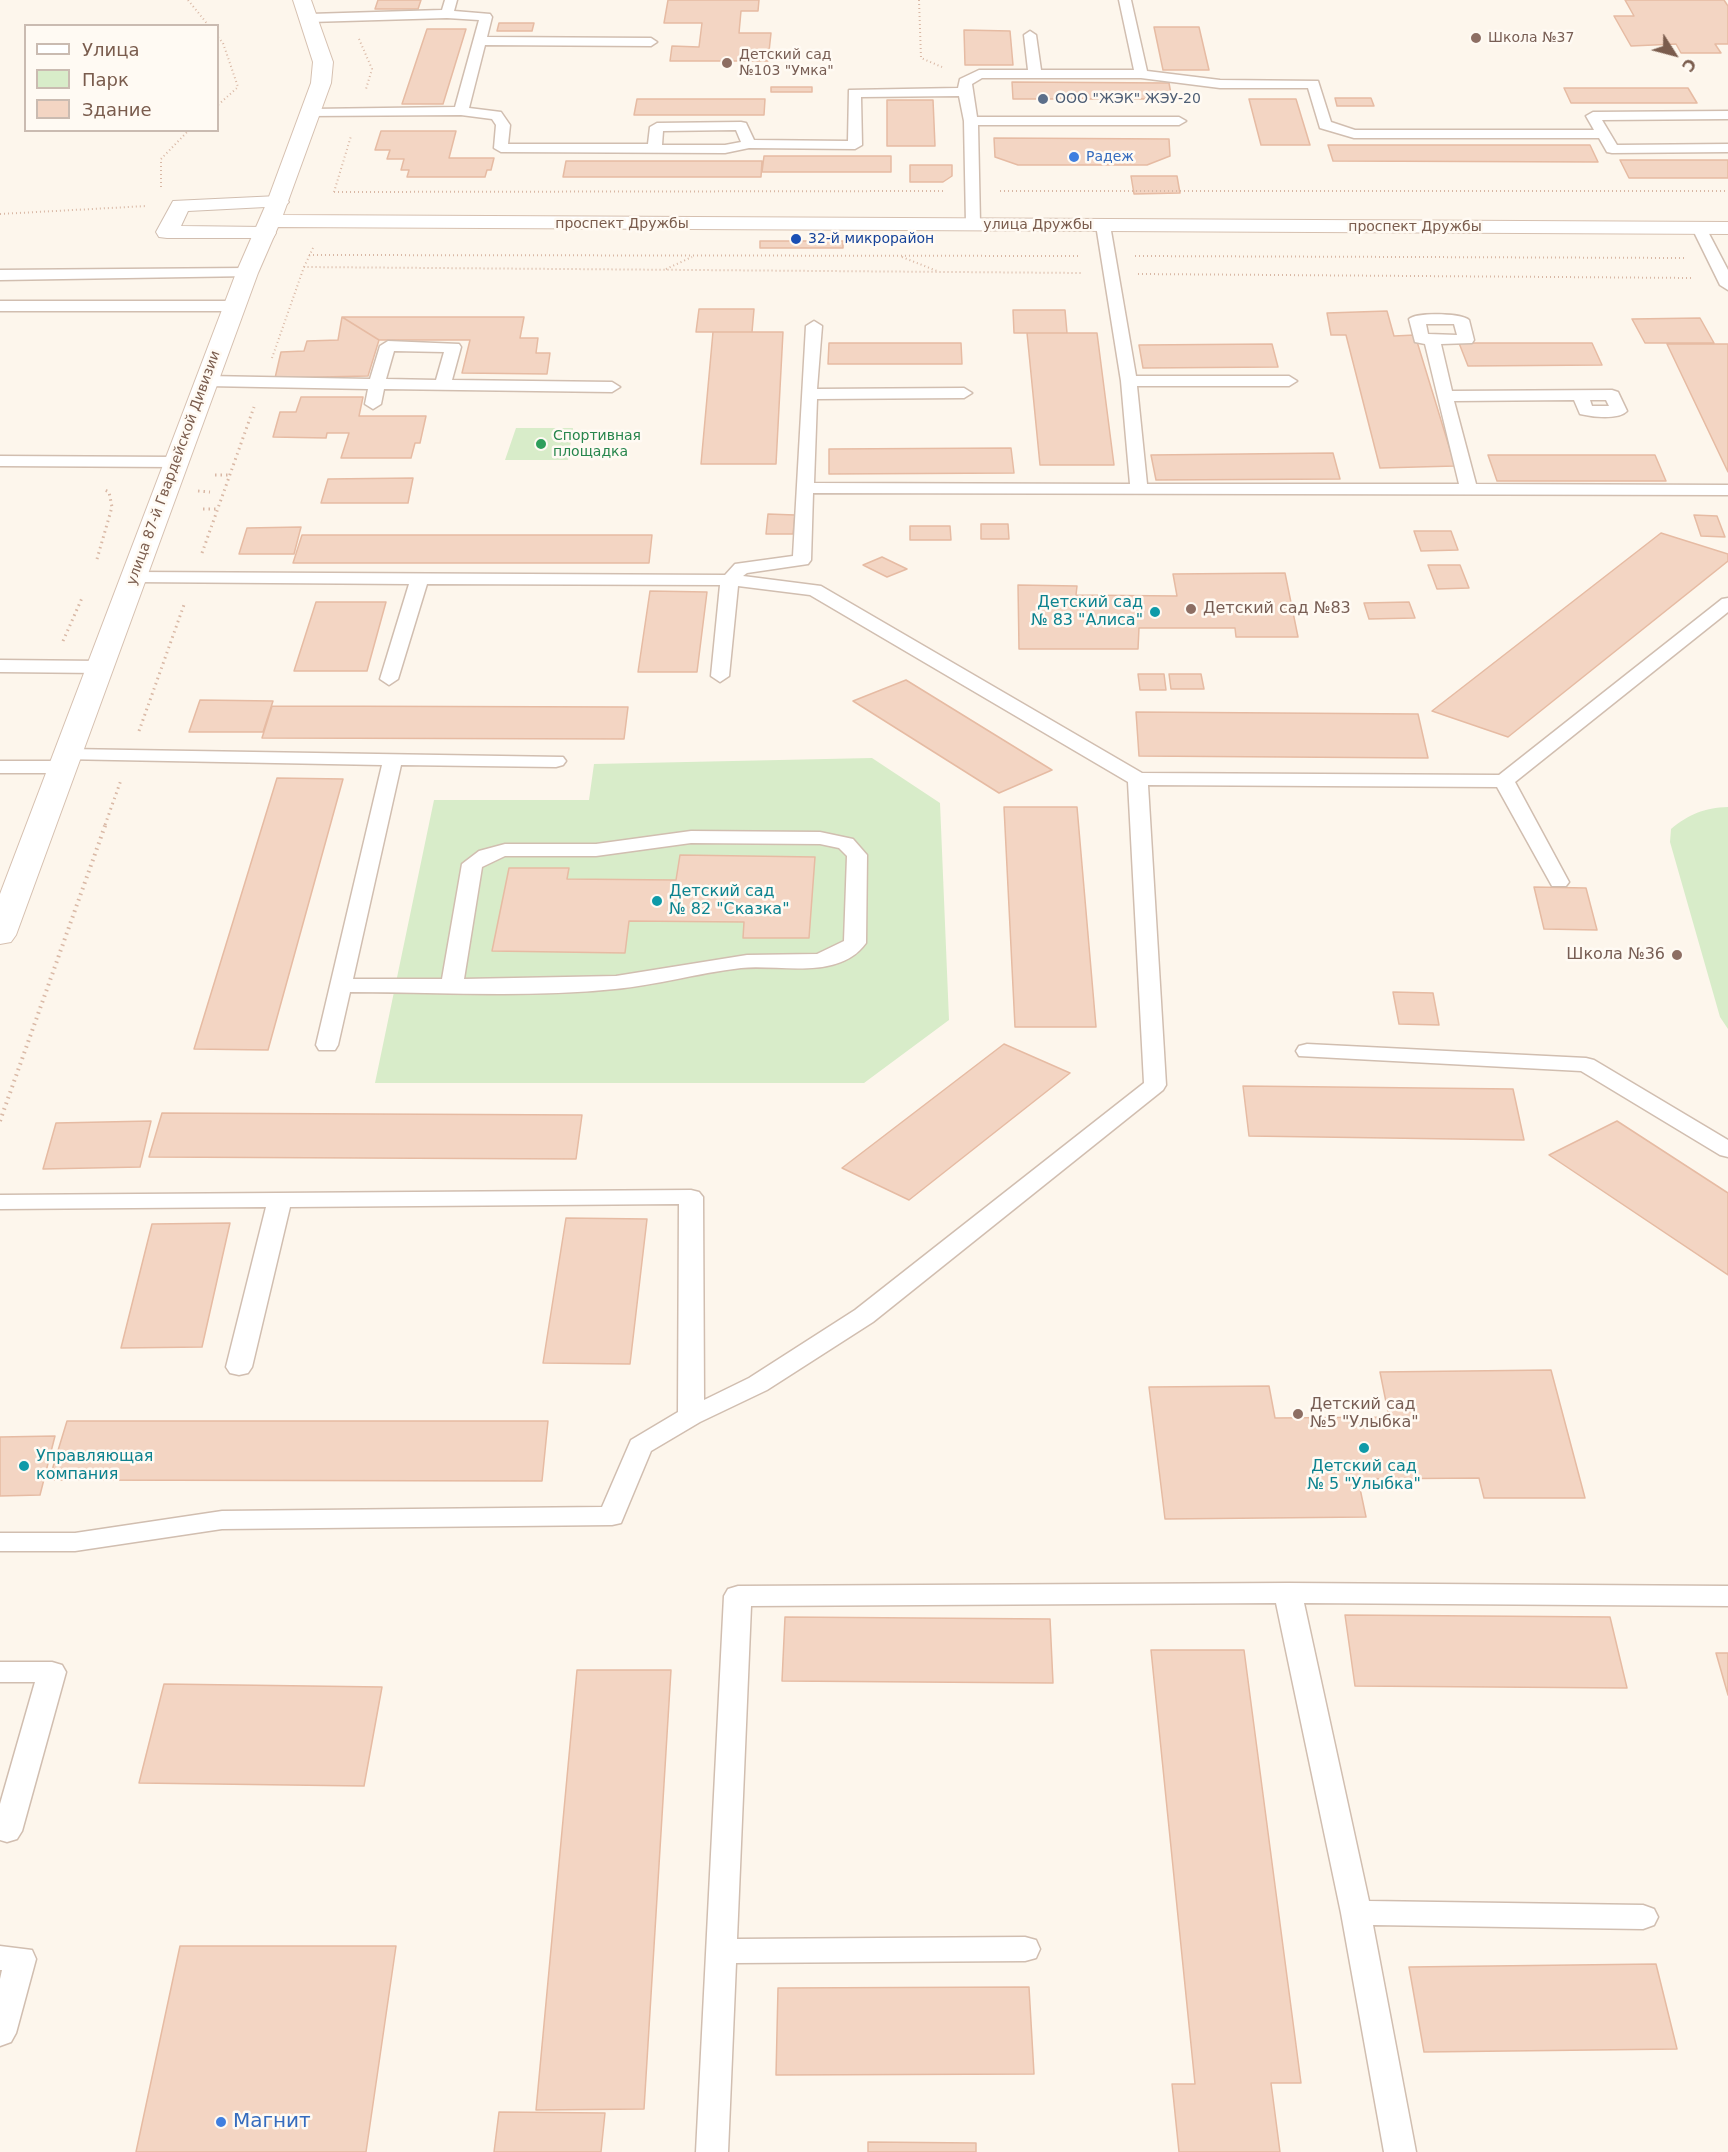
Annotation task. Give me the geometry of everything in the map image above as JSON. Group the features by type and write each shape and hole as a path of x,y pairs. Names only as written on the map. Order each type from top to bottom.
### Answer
{"street":[{"name":"улица 87-й Гвардейской Дивизии","path":"0,935 234,306 312,113 321,83 323,62 306,9"},
{"path":"180,205 271,219 166,232 180,205"},
{"name":"проспект Дружбы","path":"271,219 973,224"},
{"name":"улица Дружбы","path":"973,224 1103,225"},
{"name":"проспект Дружбы","path":"1103,225 1728,228"}],"lane":[{"path":"447,14 451,0"},
{"path":"1125,0 1142,74"},
{"path":"306,9 486,17 461,111"},
{"path":"1030,35 1035,74"},
{"path":"478,41 651,42"},
{"path":"312,113 461,111 496,115 503,125 501,148 725,149 749,144 855,145 854,93 968,85 979,74 1142,74 1220,84 1313,84 1325,125 1354,134 1603,134"},
{"path":"968,85 973,224"},
{"path":"1728,115 1593,116 1612,149 1728,148"},
{"path":"971,121 1179,122"},
{"path":"654,149 657,127 741,126 749,144"},
{"path":"1103,225 1129,381 1139,489"},
{"path":"1699,228 1726,282"},
{"path":"0,275 247,273"},
{"path":"0,306 234,306"},
{"path":"720,676 730,580 741,568 802,560 814,326"},
{"path":"1432,339 1469,491"},
{"path":"373,404 388,346 453,347 442,384"},
{"path":"207,381 612,387"},
{"path":"1129,381 1289,381"},
{"path":"809,394 964,393"},
{"path":"1445,396 1580,395"},
{"path":"0,461 176,462"},
{"path":"806,488 1728,490"},
{"path":"133,577 730,580 815,590 1138,779 1504,781 1728,603"},
{"path":"389,679 419,579"},
{"path":"0,666 101,667"},
{"path":"0,767 130,756 556,761"},
{"path":"327,1045 393,759"},
{"path":"0,1542 75,1542 222,1520 612,1516 640,1446 691,1416 758,1384 864,1316 1155,1085 1138,779"},
{"path":"1504,781 1559,882"},
{"path":"341,985 452,985 600,984 748,960 816,962 842,955 855,943 857,855 846,843 820,838 691,837 596,850 505,850 486,855 472,864 452,985"},
{"path":"1307,1051 1586,1065 1728,1150"},
{"path":"0,1202 280,1198 691,1197 691,1416"},
{"path":"239,1367 280,1198"},
{"path":"712,2152 738,1596 1288,1593 1728,1596"},
{"path":"1288,1593 1356,1913 1400,2152"},
{"path":"0,1672 52,1672 7,1831"},
{"path":"1356,1913 1643,1917"},
{"path":"720,1951 1025,1949"},
{"path":"0,1959 21,1959 0,2033"}],"path":[{"path":"188,0 207,24"},
{"path":"919,0 921,58 968,85"},
{"path":"219,38 223,43 238,87 219,104"},
{"path":"180,205 161,195 161,159 187,132"},
{"path":"334,192 1728,191"},
{"path":"0,214 180,205"},
{"path":"666,270 704,250"},
{"path":"886,252 940,272"},
{"path":"309,255 1714,258"},
{"path":"0,1121 304,267 1111,273 1726,282"},
{"path":"216,475 230,475"},
{"path":"203,509 218,509"},
{"path":"97,559 109,522"},
{"path":"52,667 82,598"}],"green space":[{"name":"Спортивная площадка","path":"516,428 573,428 568,460 505,460"},
{"path":"872,758 940,803 949,1020 864,1083 375,1083 434,800 589,800 594,764"},
{"path":"1728,807 1728,1029 1720,1017 1670,842 1671,829 1684,819 1704,810"}],"building":[{"path":"378,0 421,0 418,9 375,9"},
{"path":"668,0 759,0 758,11 741,11 739,33 771,33 768,61 670,61 672,46 699,47 702,23 664,23"},
{"path":"1625,0 1724,0 1728,6 1728,44 1715,44 1721,53 1681,53 1676,44 1631,46 1614,16 1634,16"},
{"path":"499,23 534,23 532,31 497,31"},
{"path":"1154,27 1199,27 1209,70 1163,70"},
{"path":"427,29 466,29 443,104 402,104"},
{"path":"964,30 1010,31 1013,65 965,65"},
{"path":"1012,82 1169,83 1172,99 1013,99"},
{"path":"771,87 812,87 812,92 771,92"},
{"path":"1564,88 1688,88 1697,103 1571,103"},
{"path":"1335,98 1371,98 1374,106 1337,106"},
{"path":"637,99 765,99 764,115 634,115"},
{"path":"1249,99 1296,99 1310,145 1261,145"},
{"path":"887,100 933,100 935,146 887,146"},
{"path":"381,131 456,131 449,158 494,158 491,170 487,170 485,177 407,177 409,170 401,170 404,159 387,159 390,150 375,150"},
{"path":"994,138 1169,139 1170,156 1147,165 1018,165 995,157"},
{"path":"1328,145 1590,145 1598,162 1333,161"},
{"path":"764,156 891,156 891,172 762,172"},
{"path":"1620,160 1728,160 1728,178 1629,178"},
{"path":"566,161 762,161 761,177 563,177"},
{"path":"910,165 952,165 952,176 943,182 910,182"},
{"path":"1131,176 1177,176 1180,193 1134,194"},
{"path":"760,241 843,241 843,248 760,248"},
{"path":"699,309 754,309 752,332 696,332"},
{"path":"1013,310 1065,310 1067,333 1014,333"},
{"path":"1387,311 1394,336 1415,335 1455,466 1380,468 1346,335 1331,335 1327,313"},
{"path":"342,317 524,317 520,338 538,338 536,353 550,353 547,374 462,373 470,340 379,340"},
{"path":"342,317 379,340 368,376 275,378 281,352 304,351 307,341 338,340"},
{"path":"1700,318 1714,343 1645,343 1632,319"},
{"path":"713,332 783,332 776,464 701,464"},
{"path":"1027,333 1097,333 1114,465 1040,465"},
{"path":"829,343 961,343 962,364 828,364"},
{"path":"1459,343 1592,343 1602,365 1468,366"},
{"path":"1272,344 1278,367 1143,368 1139,345"},
{"path":"1667,344 1728,344 1728,472"},
{"path":"301,397 363,397 359,416 426,416 420,443 415,443 411,458 341,458 349,433 327,433 326,438 273,437 280,412 296,412"},
{"path":"1011,448 1014,473 829,474 829,449"},
{"path":"1333,453 1340,479 1156,480 1151,455"},
{"path":"1488,455 1655,455 1666,481 1497,481"},
{"path":"413,478 408,503 321,503 328,479"},
{"path":"768,514 795,515 793,534 766,534"},
{"path":"1694,515 1717,516 1725,537 1701,536"},
{"path":"981,524 1008,524 1009,539 981,539"},
{"path":"910,526 950,526 951,540 910,540"},
{"path":"301,527 294,554 239,554 247,528"},
{"path":"1414,531 1451,531 1458,550 1421,551"},
{"path":"1661,533 1728,554 1728,561 1508,737 1432,711"},
{"path":"302,535 652,535 649,563 293,563"},
{"path":"882,557 907,569 887,577 863,565"},
{"path":"1428,565 1460,565 1469,588 1437,589"},
{"name":"Детский сад № 83 \"Алиса\"","path":"1285,573 1298,637 1236,637 1235,628 1139,628 1138,649 1019,649 1018,585 1077,586 1076,595 1177,596 1173,574"},
{"path":"650,591 707,592 697,672 638,672"},
{"path":"316,602 386,602 367,671 294,671"},
{"path":"1409,602 1415,618 1369,619 1364,603"},
{"path":"1138,674 1164,674 1166,690 1140,690"},
{"path":"1169,674 1201,674 1204,689 1171,689"},
{"path":"906,680 1052,770 999,793 853,701"},
{"path":"200,700 273,701 263,732 189,732"},
{"path":"272,706 628,707 624,739 262,738"},
{"path":"1136,712 1418,714 1428,758 1139,756"},
{"path":"277,778 343,779 268,1050 194,1049"},
{"path":"1004,807 1077,807 1096,1027 1015,1027"},
{"name":"Детский сад № 82 \"Сказка\"","path":"680,855 815,857 809,938 743,938 744,922 629,921 625,953 492,951 509,868 569,868 567,879 676,880"},
{"path":"1534,887 1586,888 1597,930 1544,929"},
{"path":"1393,992 1433,993 1439,1025 1399,1024"},
{"path":"1004,1044 1070,1073 909,1200 842,1168"},
{"path":"1243,1086 1513,1089 1524,1140 1249,1136"},
{"path":"162,1113 582,1115 576,1159 149,1157"},
{"path":"151,1121 140,1167 43,1169 56,1123"},
{"path":"1617,1121 1728,1193 1728,1275 1549,1155"},
{"path":"566,1218 647,1219 630,1364 543,1363"},
{"path":"230,1223 202,1347 121,1348 152,1224"},
{"name":"Детский сад № 5 \"Улыбка\"","path":"1551,1370 1585,1498 1484,1498 1479,1478 1358,1479 1366,1517 1165,1519 1149,1387 1269,1386 1275,1418 1389,1417 1380,1372"},
{"path":"67,1421 548,1421 542,1481 49,1480"},
{"name":"Управляющая компания","path":"55,1436 40,1495 0,1496 0,1437"},
{"path":"1345,1615 1610,1617 1627,1688 1355,1686"},
{"path":"785,1617 1050,1619 1053,1683 782,1681"},
{"path":"1151,1650 1244,1650 1301,2083 1271,2083 1280,2152 1179,2152 1172,2084 1195,2084"},
{"path":"1716,1653 1728,1653 1728,1695"},
{"path":"577,1670 671,1670 644,2109 536,2110"},
{"path":"164,1684 382,1687 364,1786 139,1783"},
{"path":"180,1946 396,1946 366,2152 136,2152"},
{"path":"1656,1964 1677,2049 1424,2052 1409,1967"},
{"path":"1029,1987 1034,2074 776,2075 778,1988"},
{"path":"499,2112 605,2113 601,2152 494,2152"},
{"path":"868,2142 976,2143 976,2152 868,2152"}],"place":[{"name":"Школа №37","path":"1476,38"},
{"name":"Детский сад №103 \"Умка\"","path":"727,63"},
{"name":"ООО \"ЖЭК\" ЖЭУ-20","path":"1043,99"},
{"name":"Радеж","path":"1074,157"},
{"name":"32-й микрорайон","path":"796,239"},
{"name":"Спортивная площадка","path":"541,444"},
{"name":"Детский сад №83","path":"1191,609"},
{"name":"Детский сад № 83 \"Алиса\"","path":"1155,612"},
{"name":"Детский сад № 82 \"Сказка\"","path":"657,901"},
{"name":"Школа №36","path":"1677,955"},
{"name":"Детский сад №5 \"Улыбка\"","path":"1298,1414"},
{"name":"Детский сад № 5 \"Улыбка\"","path":"1364,1448"},
{"name":"Управляющая компания","path":"24,1466"},
{"name":"Магнит","path":"221,2122"}]}
